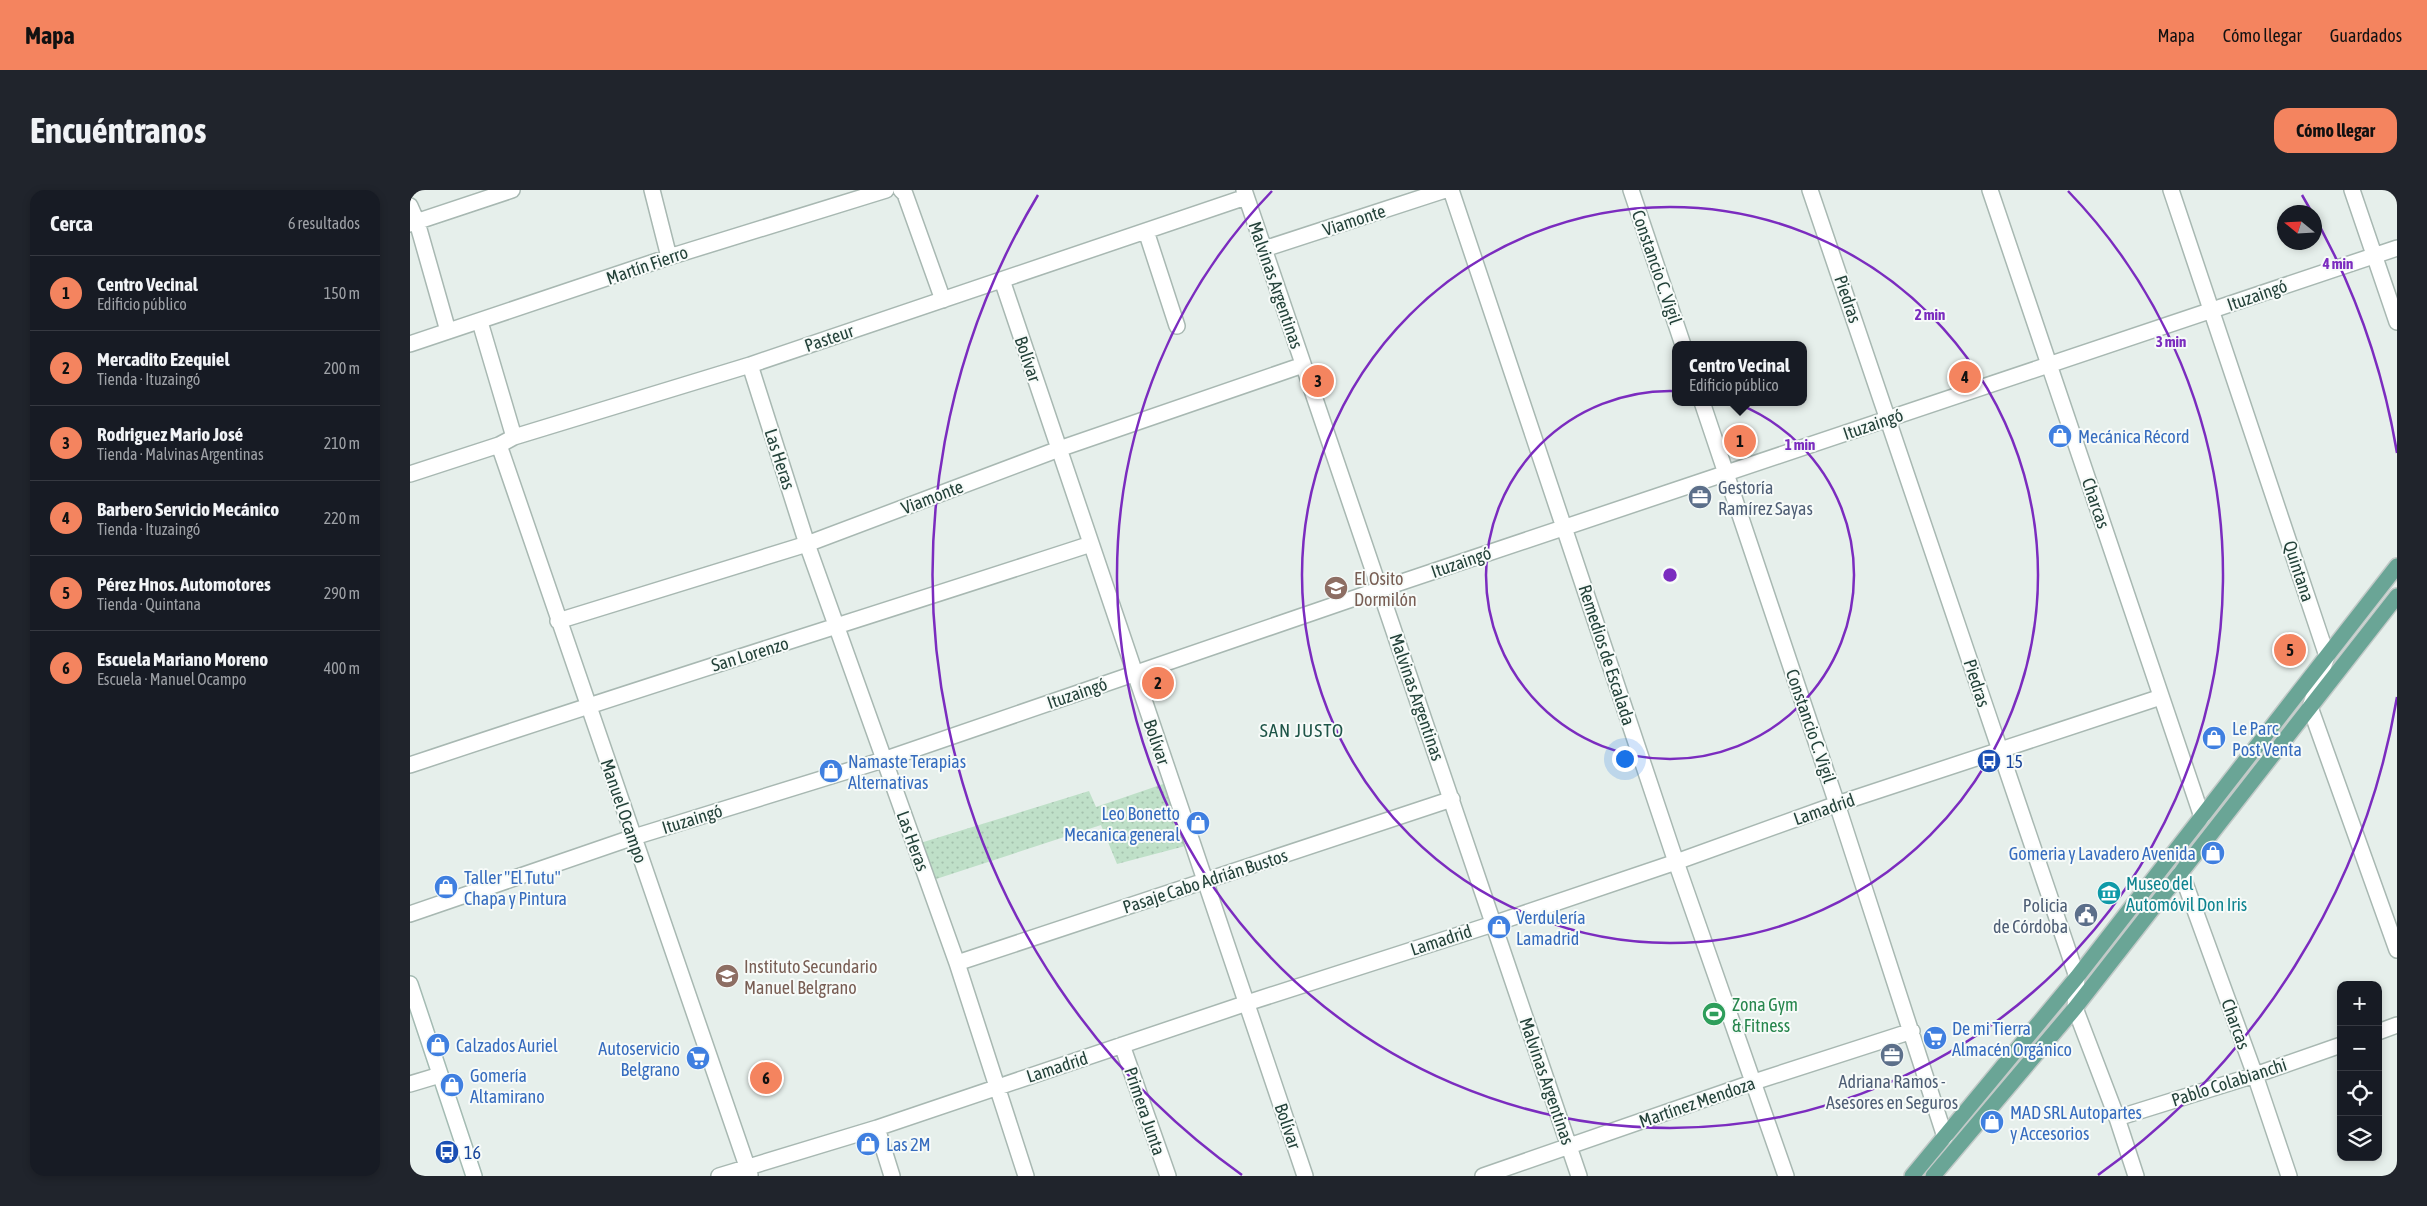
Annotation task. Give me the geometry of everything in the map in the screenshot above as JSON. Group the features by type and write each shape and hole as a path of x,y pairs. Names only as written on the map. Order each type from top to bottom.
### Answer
{"main road":[{"path":"1912,1176 2077,977 2397,566"},
{"path":"1933,1176 2075,1008 2397,596"}],"street":[{"path":"413,223 512,190"},
{"path":"652,190 669,257"},
{"name":"Martín Fierro","path":"410,344 669,257 886,190"},
{"path":"901,190 905,194 943,300"},
{"name":"Viamonte","path":"1264,250 1444,190"},
{"name":"Remedios de Escalada","path":"1451,190 1676,862 1786,1176"},
{"name":"Constancio C. Vigil","path":"1631,190 1682,341"},
{"name":"Piedras","path":"1810,190 1889,418 1999,750 2077,977 2075,1008 2117,1118 2136,1176"},
{"name":"Charcas","path":"1990,190 2202,817"},
{"name":"Quintana","path":"2171,190 2327,656"},
{"path":"2352,190 2397,322"},
{"name":"Pasteur","path":"410,474 498,445 514,437 750,365 1146,231 1245,194"},
{"name":"Malvinas Argentinas","path":"1245,194 1579,1176"},
{"path":"410,206 413,223 448,331"},
{"path":"1146,231 1177,326"},
{"name":"Ituzaingó","path":"410,914 634,837 883,760 1380,589 2397,248"},
{"name":"Bolívar","path":"1002,280 1305,1176"},
{"path":"480,322 514,437"},
{"name":"Las Heras","path":"750,365 807,544 957,963 1026,1176"},
{"name":"Viamonte","path":"558,621 807,544 1059,449 1303,365"},
{"name":"Constancio C. Vigil","path":"1703,406 1837,804 1945,1137"},
{"name":"Manuel Ocampo","path":"498,445 749,1171"},
{"name":"San Lorenzo","path":"410,765 587,705 838,627 1091,544"},
{"path":"2327,656 2310,707 2397,950"},
{"name":"Lamadrid","path":"719,1176 749,1171 1247,1003 1493,924 1676,862 1837,804 2161,697"},
{"name":"Pasaje Cabo Adrián Bustos","path":"957,963 1452,798"},
{"name":"Charcas","path":"2181,872 2255,1075 2288,1176"},
{"path":"410,984 474,1176"},
{"path":"2382,1031 2397,1025"},
{"name":"Martínez Mendoza","path":"1483,1176 1754,1082 1912,1031"},
{"name":"Primera Junta","path":"1122,1045 1168,1176"},
{"name":"Pablo Colabianchi","path":"2117,1118 2255,1075 2337,1046"},
{"path":"410,1084 440,1075"},
{"path":"877,1128 892,1176"}],"green space":[{"path":"1166,783 1189,845 1117,864 1101,825 930,881 917,844 1089,791 1096,807"}],"place":[{"name":"Barbero Servicio Mecánico","path":"1965,377"},
{"name":"Rodriguez Mario José","path":"1318,381"},
{"name":"Mecánica Récord","path":"2060,436"},
{"name":"Centro Vecinal","path":"1740,441"},
{"name":"Gestoría Ramírez Sayas","path":"1700,497"},
{"name":"El Osito Dormilón","path":"1336,588"},
{"name":"Pérez Hnos. Automotores","path":"2290,650"},
{"name":"Mercadito Ezequiel","path":"1158,683"},
{"name":"Le Parc Post Venta","path":"2214,738"},
{"name":"15","path":"1989,761"},
{"name":"Namaste Terapias Alternativas","path":"831,771"},
{"name":"Leo Bonetto Mecanica general","path":"1198,823"},
{"name":"Gomeria y Lavadero Avenida","path":"2213,853"},
{"name":"Taller \"El Tutu\" Chapa y Pintura","path":"446,887"},
{"name":"Museo del Automóvil Don Iris","path":"2109,893"},
{"name":"Policia de Córdoba","path":"2086,915"},
{"name":"Verdulería Lamadrid","path":"1499,927"},
{"name":"Instituto Secundario Manuel Belgrano","path":"727,976"},
{"name":"Zona Gym & Fitness","path":"1714,1014"},
{"name":"De mi Tierra Almacén Orgánico","path":"1935,1038"},
{"name":"Calzados Auriel","path":"438,1045"},
{"name":"Adriana Ramos - Asesores en Seguros","path":"1892,1055"},
{"name":"Autoservicio Belgrano","path":"698,1058"},
{"name":"Escuela Mariano Moreno","path":"766,1078"},
{"name":"Gomería Altamirano","path":"452,1085"},
{"name":"MAD SRL Autopartes y Accesorios","path":"1992,1122"},
{"name":"Las 2M","path":"868,1144"},
{"name":"16","path":"447,1152"}],"district":[{"name":"SAN JUSTO","path":"1302,730"}]}
